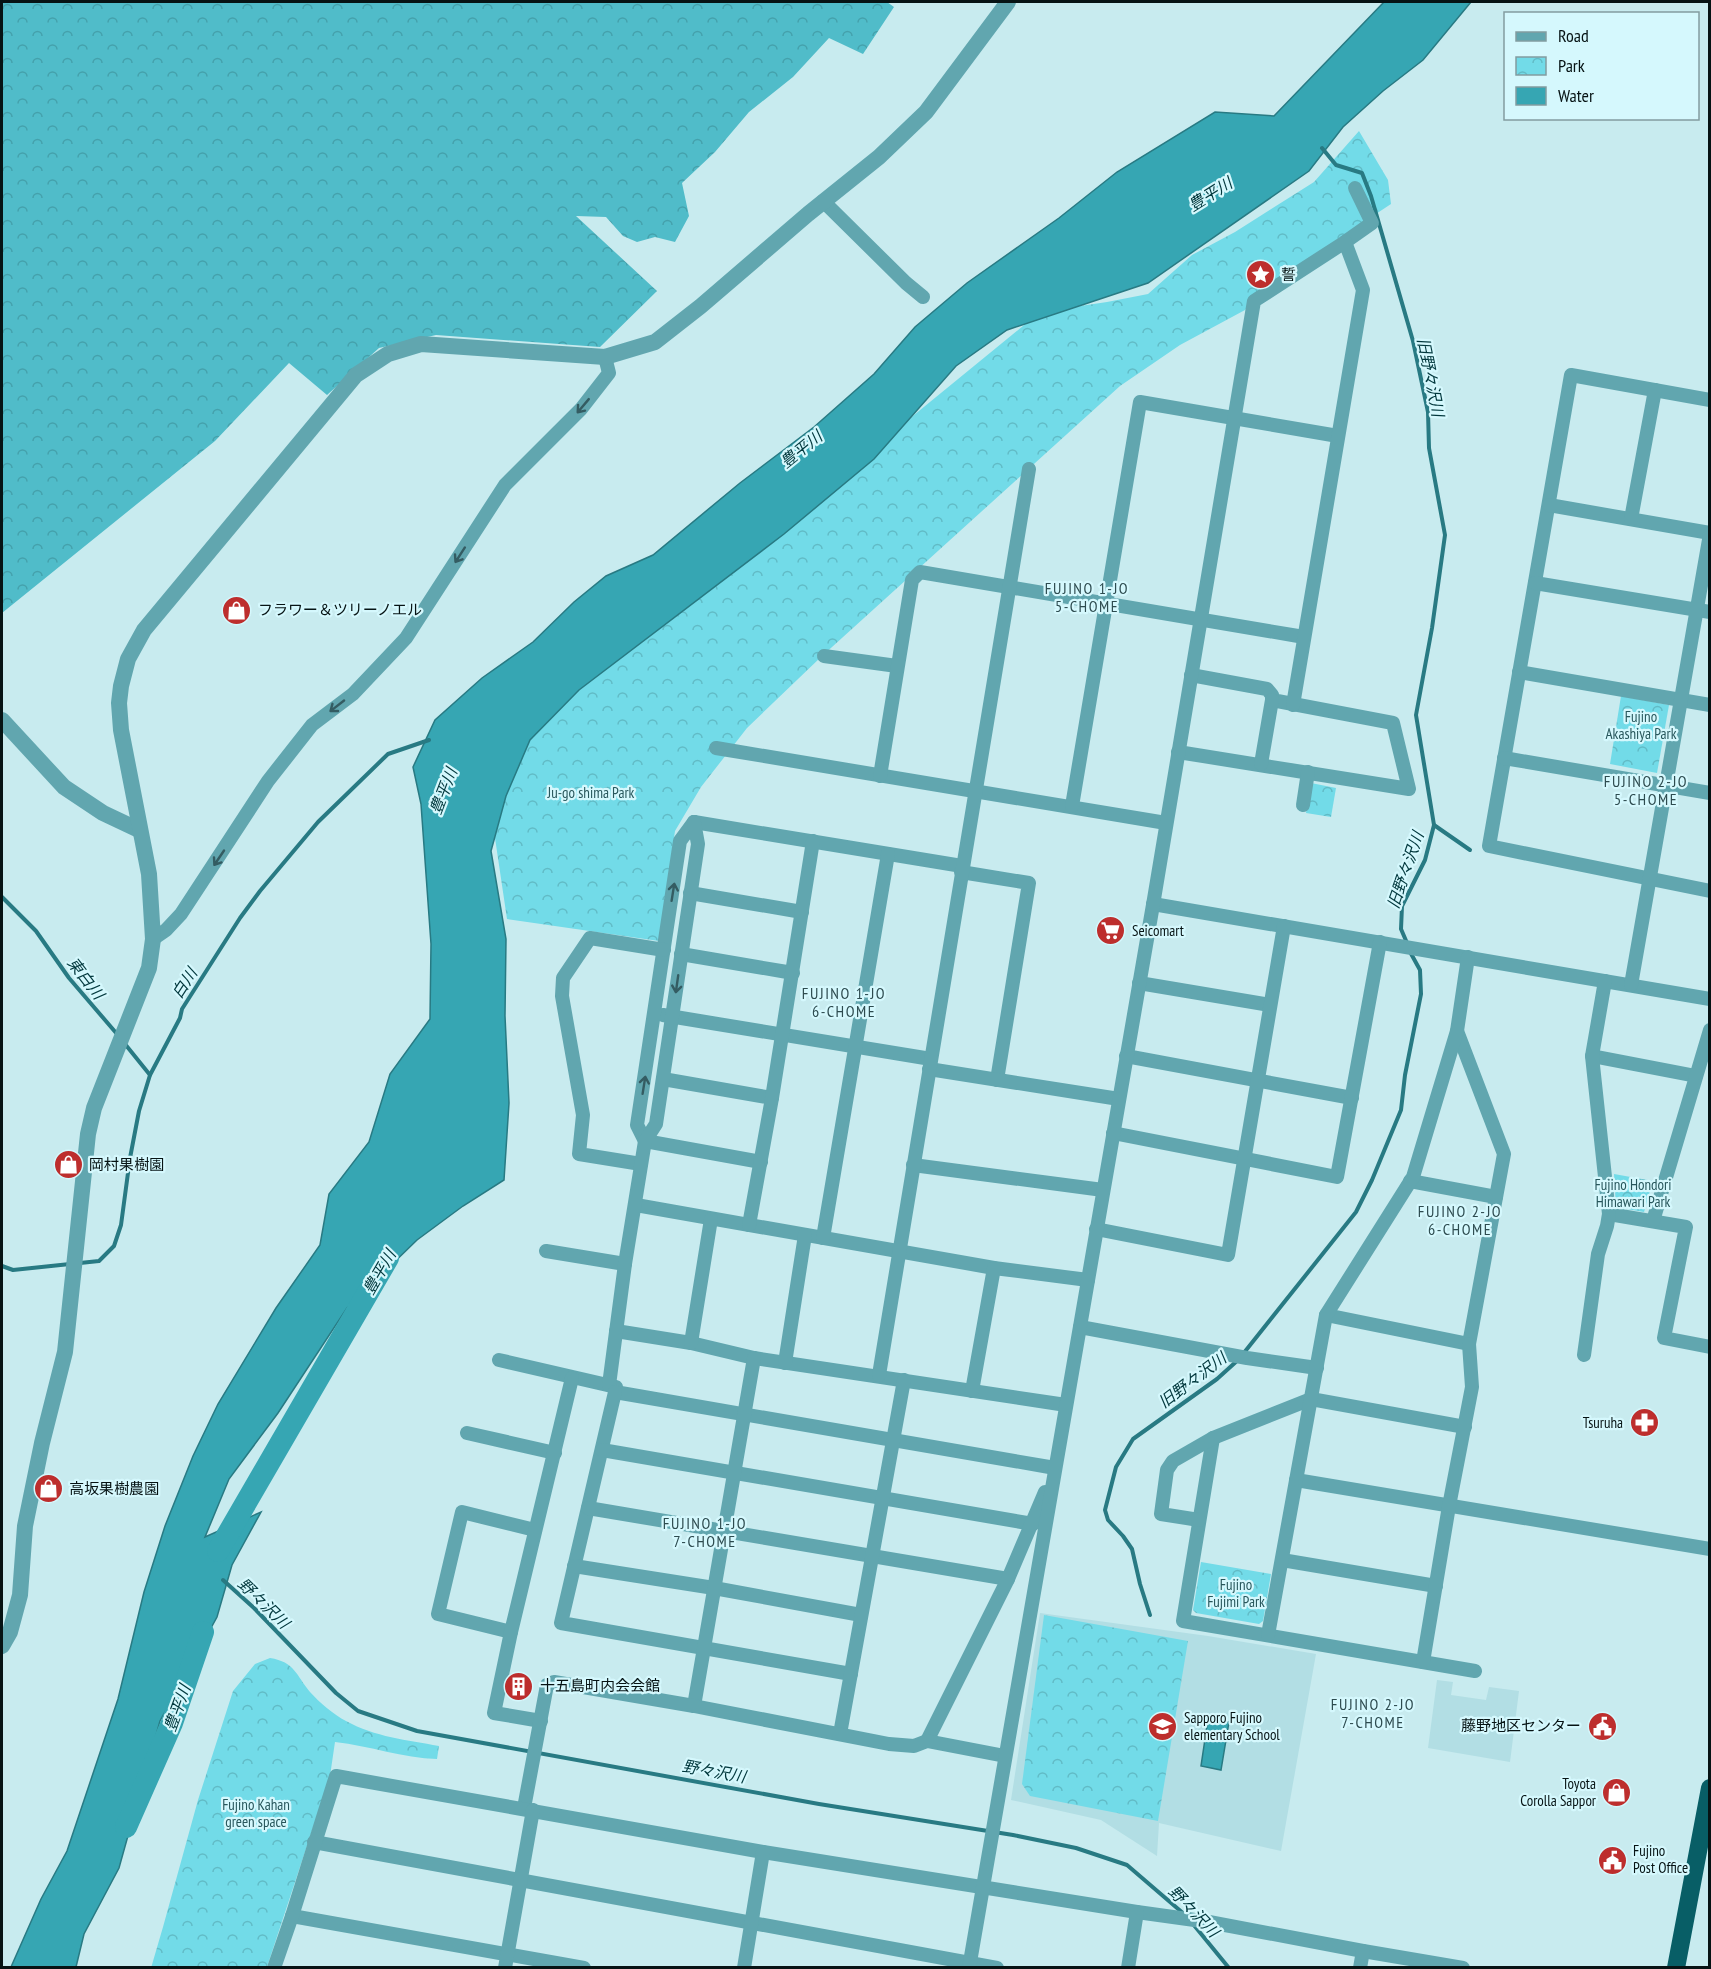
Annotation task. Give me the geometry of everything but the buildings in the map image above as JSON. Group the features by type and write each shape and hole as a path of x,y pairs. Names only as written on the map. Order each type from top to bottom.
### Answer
{"highway":[{"path":"1676,1968 1710,1788"}],"street":[{"path":"2,1646 10,1632 20,1595 25,1526 42,1443 65,1352 88,1134 94,1108 149,968 153,939 149,874 121,730 121,686 128,658 144,630 356,375 388,354 421,344 605,357 655,342 879,157 926,112 1008,2"},
{"path":"969,1965 1153,904 1254,301 1372,224 1355,188"},
{"path":"824,201 923,297"},
{"path":"1293,705 1363,290 1345,242"},
{"path":"153,939 166,930 181,914 268,781 312,726 353,694 406,638 505,485 581,409 609,373 605,357"},
{"path":"1710,400 1571,375 1489,846 1710,891"},
{"path":"1631,519 1655,390"},
{"path":"1072,806 1140,402 1338,436"},
{"path":"879,1376 974,790 1029,470"},
{"path":"1549,505 1710,534 1703,611 1681,700 1631,985"},
{"path":"880,776 912,580 920,572 1304,637"},
{"path":"1535,583 1703,611"},
{"path":"824,656 897,666"},
{"path":"1519,672 1710,705"},
{"path":"1191,675 1267,689 1272,695 1261,764"},
{"path":"1178,752 1409,789 1393,723 1272,700"},
{"path":"2,720 64,787 104,813 139,830"},
{"path":"716,748 1166,823"},
{"path":"1504,758 1710,793"},
{"path":"1303,805 1308,772"},
{"path":"694,822 888,854 1029,883 997,1080"},
{"path":"694,822 698,844 656,1124 645,1141 625,1264 616,1331 612,1389 602,1450 561,1623 851,1674"},
{"path":"645,1141 638,1125 680,841 694,822"},
{"path":"749,1225 783,1035 813,841"},
{"path":"824,1238 888,854"},
{"path":"690,893 802,912"},
{"path":"1153,904 1710,999"},
{"path":"1096,1229 1228,1255 1284,926"},
{"path":"641,1164 579,1154 583,1115 562,996 563,978 590,938 664,950"},
{"path":"1113,1133 1337,1177 1380,942"},
{"path":"681,954 793,973"},
{"path":"1268,1635 1326,1315 1410,1181 1457,1031 1468,957"},
{"path":"1584,1355 1598,1254 1609,1214 1592,1056 1605,981"},
{"path":"1139,984 1270,1005"},
{"path":"655,1014 857,1047 997,1080 1119,1099"},
{"path":"1653,1221 1710,1030"},
{"path":"1423,1662 1449,1506 1473,1387 1469,1344 1504,1154 1457,1031"},
{"path":"1126,1056 1352,1098"},
{"path":"1592,1056 1696,1076"},
{"path":"663,1079 772,1098"},
{"path":"645,1141 761,1162"},
{"path":"913,1165 1103,1190"},
{"path":"1410,1181 1496,1197"},
{"path":"636,1204 994,1268 1088,1280"},
{"path":"1609,1214 1686,1227 1664,1338 1710,1347"},
{"path":"691,1343 711,1218"},
{"path":"784,1362 805,1235"},
{"path":"546,1251 625,1264"},
{"path":"972,1391 994,1268"},
{"path":"1326,1315 1469,1344"},
{"path":"1080,1328 1317,1368"},
{"path":"616,1331 691,1343 754,1358 1066,1406"},
{"path":"694,1706 754,1358"},
{"path":"499,1360 612,1389 744,1416 1055,1468"},
{"path":"539,1725 494,1713 572,1377"},
{"path":"840,1734 904,1380"},
{"path":"1199,1520 1161,1514 1167,1470 1173,1461 1213,1438 1311,1399 1465,1427"},
{"path":"467,1432 555,1453"},
{"path":"1213,1438 1183,1621 1475,1671"},
{"path":"602,1450 1033,1524"},
{"path":"927,1741 1008,1579 1055,1468"},
{"path":"1296,1480 1710,1549"},
{"path":"588,1508 1008,1579"},
{"path":"511,1632 438,1614 462,1512 535,1530"},
{"path":"1282,1560 1436,1586"},
{"path":"574,1566 714,1588 861,1615"},
{"path":"506,1968 520,1879 532,1761 547,1685 554,1682 694,1706 889,1744 914,1746 927,1741 1005,1756"},
{"path":"274,1968 336,1776 763,1852 1209,1922 1462,1968"},
{"path":"314,1842 752,1922 969,1965 997,1968"},
{"path":"744,1968 763,1852"},
{"path":"1128,1968 1137,1912"},
{"path":"292,1916 584,1968"},
{"path":"1360,1968 1363,1951"}],"shaded area":[{"name":"Sapporo Fujino elementary School","path":"1040,1613 1208,1636 1316,1654 1281,1851 1159,1823 1157,1856 1101,1820 1011,1800"},
{"path":"1437,1680 1453,1682 1451,1695 1486,1700 1489,1687 1519,1691 1510,1762 1428,1748"}],"green space":[{"path":"2,2 887,2 894,7 863,54 829,38 793,77 749,112 715,152 682,183 689,216 675,242 655,237 637,242 623,236 606,217 576,216 657,291 600,347 436,335 379,348 327,395 289,363 215,441 2,613"},
{"name":"Ju-go shima Park","path":"1359,131 1388,180 1391,204 1261,290 1245,310 1180,345 1120,386 821,657 747,728 701,787 675,831 659,941 507,919 495,838 498,776 520,728 837,478 1040,312 1148,294 1192,255 1235,232 1314,182"},
{"name":"Fujino Akashiya Park","path":"1621,696 1669,705 1657,773 1610,764"},
{"path":"1311,783 1336,788 1331,817 1306,813"},
{"name":"Fujino Hondori Himawari Park","path":"1614,1174 1653,1181 1644,1212 1616,1207"},
{"name":"Fujino Fujimi Park","path":"1201,1562 1271,1574 1263,1621 1259,1624 1196,1613 1193,1610"},
{"path":"1044,1615 1188,1641 1158,1821 1030,1796 1022,1784"},
{"name":"Fujino Kahan green space","path":"270,1658 290,1666 314,1696 341,1718 380,1734 439,1746 437,1759 335,1742 330,1776 267,1967 151,1968 198,1800 233,1691 255,1664"}],"water":[{"path":"1384,2 1471,2 1423,60 1383,91 1343,127 1309,171 1148,283 1007,330 956,366 874,459 784,534 579,690 530,740 506,796 491,851 506,939 505,1016 509,1103 504,1180 463,1206 417,1240 347,1308 278,1413 229,1479 205,1537 261,1512 232,1565 217,1617 160,1721 119,1868 84,1934 76,1967 11,1967 41,1899 67,1851 118,1699 144,1592 165,1526 193,1456 218,1404 276,1308 320,1245 329,1194 369,1142 390,1074 430,1019 431,944 421,804 413,767 435,720 482,678 533,642 574,602 606,576 653,555 740,483 814,427 874,374 915,327 967,283 1059,218 1117,172 1215,112 1274,116"},
{"path":"1208,1719 1229,1722 1221,1770 1201,1766"}],"waterway":[{"name":"旧野々沢川","path":"1322,148 1336,165 1362,173 1371,196 1413,341 1428,412 1429,448 1445,535 1432,628 1416,715 1434,825 1425,860 1402,906 1401,929 1407,943"},
{"name":"白川","path":"80,1263 99,1261 114,1246 121,1225 139,1111 150,1075 180,1018 182,1009 240,918 318,822 388,754 429,740"},
{"path":"1434,825 1470,850"},
{"name":"東白川","path":"2,897 36,931 69,978 117,1034"},
{"name":"旧野々沢川","path":"1243,1354 1356,1212 1401,1110 1405,1075 1421,994 1420,970 1409,950"},
{"name":"東白川","path":"125,1044 150,1075"},
{"name":"豊平川","path":"218,1551 388,1258"},
{"name":"白川","path":"2,1266 13,1270 70,1264"},
{"name":"旧野々沢川","path":"1150,1615 1132,1549 1108,1520 1105,1510 1116,1467 1133,1439 1217,1379 1238,1360"},
{"name":"野々沢川","path":"223,1580 254,1608 336,1693 358,1711 417,1731 1076,1848 1127,1865 1184,1914"},
{"name":"豊平川","path":"126,1827 172,1723 203,1632"},
{"name":"野々沢川","path":"1193,1924 1229,1968"}],"place":[{"name":"誓","path":"1260,275"},
{"name":"フラワー＆ツリーノエル","path":"237,610"},
{"name":"Seicomart","path":"1111,931"},
{"name":"岡村果樹園","path":"68,1165"},
{"name":"Tsuruha","path":"1644,1423"},
{"name":"高坂果樹農園","path":"48,1489"},
{"name":"十五島町内会会館","path":"519,1686"},
{"name":"藤野地区センター","path":"1602,1726"},
{"name":"Sapporo Fujino elementary School","path":"1163,1727"},
{"name":"Toyota Corolla Sappor","path":"1617,1793"},
{"name":"Fujino Post Office","path":"1612,1860"}],"district":[{"name":"FUJINO 1-JO 5-CHOME","path":"1087,597"},
{"name":"FUJINO 2-JO 5-CHOME","path":"1646,790"},
{"name":"FUJINO 1-JO 6-CHOME","path":"844,1002"},
{"name":"FUJINO 2-JO 6-CHOME","path":"1460,1220"},
{"name":"FUJINO 1-JO 7-CHOME","path":"705,1532"},
{"name":"FUJINO 2-JO 7-CHOME","path":"1373,1713"}]}
